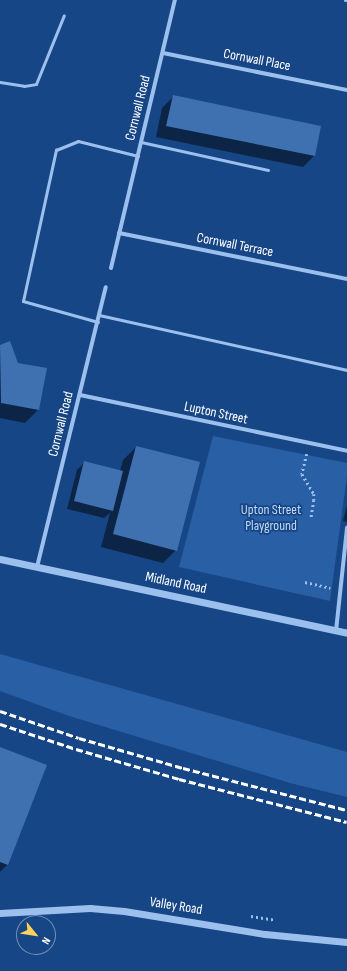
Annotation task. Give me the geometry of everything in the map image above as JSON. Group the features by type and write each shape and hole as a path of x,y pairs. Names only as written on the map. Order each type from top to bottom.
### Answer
{"street":[{"name":"Cornwall Road","path":"110,268 175,0"},
{"name":"Cornwall Place","path":"163,53 347,90"},
{"name":"Cornwall Terrace","path":"119,233 347,279"},
{"name":"Cornwall Road","path":"37,567 106,287"},
{"name":"Lupton Street","path":"80,396 347,451"},
{"path":"336,631 347,528"},
{"name":"Midland Road","path":"0,559 347,633"},
{"name":"Valley Road","path":"0,913 90,908 124,911 265,934 347,942"}],"lane":[{"path":"0,82 24,86 36,84 64,15"},
{"path":"98,322 23,301 56,150 78,141 138,156"},
{"path":"141,142 268,170"},
{"path":"99,314 347,370"}],"path":[{"path":"310,444 302,474 314,494 311,518"},
{"path":"305,582 340,591"}],"green space":[{"name":"Upton Street Playground","path":"213,436 347,463 347,476 330,601 179,567"},
{"path":"0,654 347,752 347,797 290,783 69,716 0,691"}],"building":[{"path":"173,95 321,126 315,156 166,126"},
{"path":"10,341 18,363 47,368 39,410 1,403 0,345"},
{"path":"136,446 200,462 177,551 113,534"},
{"path":"84,461 123,471 113,511 74,501"},
{"path":"0,747 47,765 8,865 0,862"}],"railway":[{"path":"0,711 79,738 183,768 347,810"},
{"path":"0,724 76,749 179,779 347,822"}]}
